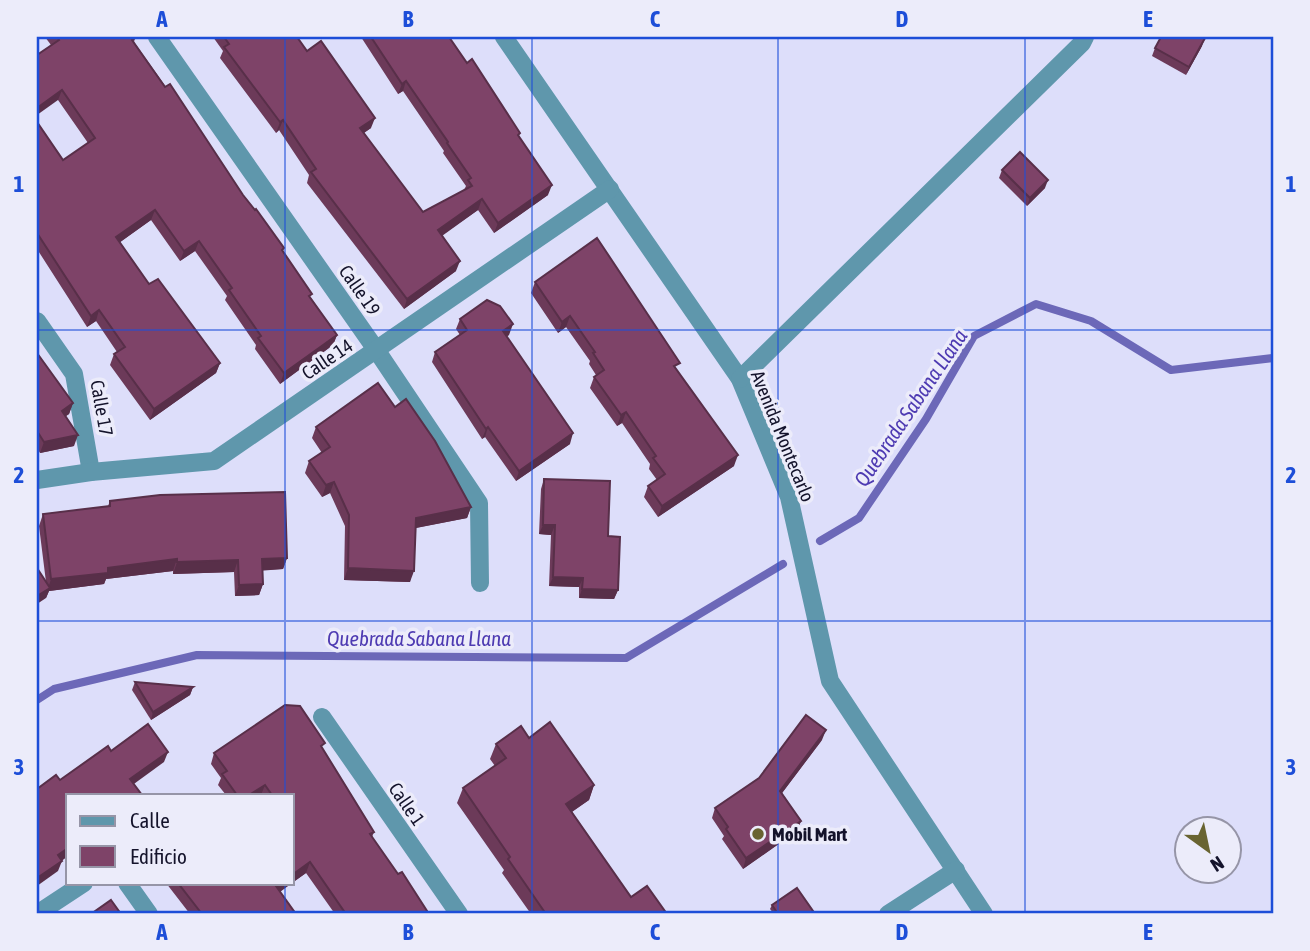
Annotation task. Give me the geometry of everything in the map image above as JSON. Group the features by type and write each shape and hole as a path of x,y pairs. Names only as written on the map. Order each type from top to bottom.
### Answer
{"street":[{"name":"Calle 19","path":"157,37 377,351 479,503 480,583"},
{"name":"Avenida Montecarlo","path":"504,37 740,379 789,496 830,681 984,914"},
{"path":"740,379 1082,43 1085,37"},
{"name":"Calle 14","path":"37,480 214,461 610,189"},
{"name":"Calle 17","path":"37,321 74,374 92,472"},
{"name":"Calle 1","path":"322,717 458,914"},
{"path":"888,914 956,870"},
{"path":"43,910 82,884"},
{"path":"128,884 149,914"}],"building":[{"path":"57,37 135,38 132,40 165,87 170,84 243,195 284,248 282,250 312,294 309,296 337,335 284,373 258,338 261,336 229,290 232,288 199,241 184,251 155,210 116,237 149,284 158,279 220,363 154,409 114,354 125,347 99,310 91,316 37,233 37,122 63,160 95,138 62,90 37,108 37,55 59,40"},
{"path":"224,37 297,37 307,51 321,41 375,118 360,128 423,212 472,186 468,180 471,178 406,81 402,84 371,37 449,37 467,63 472,59 552,185 498,223 482,199 438,230 460,261 407,299 311,172 316,169 283,120 280,122 224,47 229,44"},
{"path":"1161,37 1205,38 1189,67 1155,48"},
{"path":"1020,152 1048,180 1030,198 1002,170"},
{"path":"597,238 680,363 674,366 738,455 662,506 648,486 665,474 653,458 656,456 626,412 621,415 594,377 604,370 570,316 562,322 535,282"},
{"path":"487,300 500,306 513,324 503,331 573,433 519,471 488,427 486,429 435,352 467,330 460,319"},
{"path":"37,353 73,403 62,411 78,435 44,442 37,431"},
{"path":"378,383 395,407 406,399 435,441 471,507 416,518 414,571 348,568 349,515 334,482 326,485 309,461 330,447 316,427"},
{"path":"544,479 610,481 608,536 620,537 618,590 582,589 583,578 553,577 555,525 543,525"},
{"path":"285,492 287,558 262,559 263,584 239,585 238,560 177,562 177,559 108,568 108,573 51,579 43,514 110,506 110,501 160,495"},
{"path":"37,568 50,588 37,596"},
{"path":"135,682 193,687 153,712"},
{"path":"285,705 300,706 325,743 321,746 374,832 370,834 398,874 402,872 429,914 346,914 310,862 294,874 294,794 271,794 265,785 251,794 236,794 222,774 227,771 214,753"},
{"path":"806,715 826,730 780,791 801,821 746,858 715,808 759,778"},
{"path":"550,722 594,785 566,804 631,897 647,886 667,914 546,914 463,788 506,758 496,744 521,726 529,738"},
{"path":"148,724 168,752 130,779 141,794 66,794 66,849 58,855 62,861 37,878 37,789 56,775 60,780 108,746 111,751"},
{"path":"179,884 279,884 276,886 296,914 202,914"},
{"path":"797,888 813,911 808,914 778,914 772,905"},
{"path":"111,900 121,914 91,914"}],"waterway":[{"name":"Quebrada Sabana Llana","path":"820,541 859,518 926,419 974,336 1036,304 1091,321 1171,370 1273,358"},
{"name":"Quebrada Sabana Llana","path":"37,700 54,689 197,655 626,658 783,564"}],"place":[{"name":"Mobil Mart","path":"758,834"}]}
